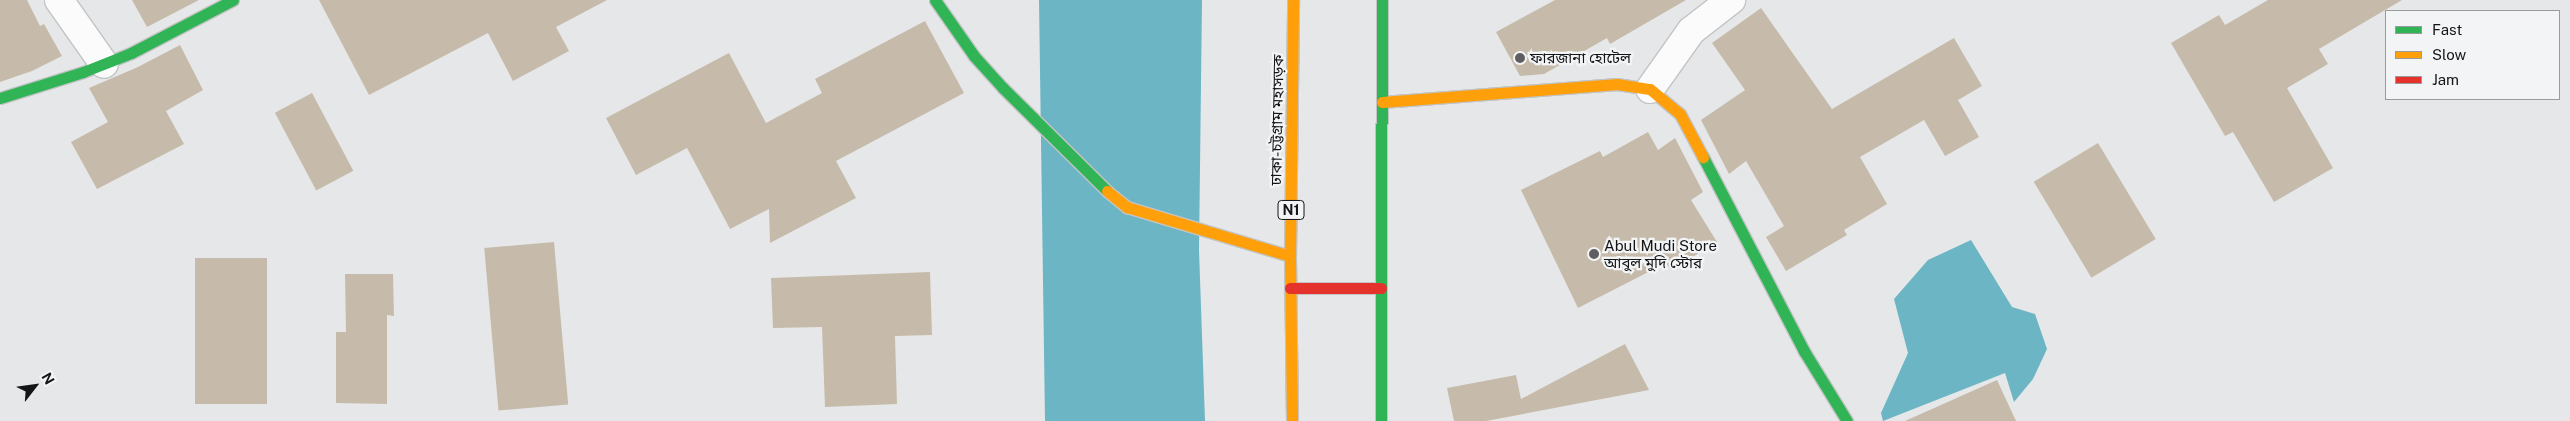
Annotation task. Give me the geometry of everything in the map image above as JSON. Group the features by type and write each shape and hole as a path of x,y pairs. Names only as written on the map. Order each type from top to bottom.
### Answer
{"main road":[{"path":"0,98 104,64 177,30 233,0"},
{"path":"935,0 974,56 1003,88 1096,182 1127,207 1290,256"},
{"name":"ঢাকা-চট্টগ্রাম মহাসড়ক","path":"1292,421 1290,256 1294,0"},
{"path":"1381,421 1382,0"},
{"path":"1382,102 1618,84 1650,89 1680,114 1804,351 1847,421"},
{"path":"1290,288 1381,288"}],"street":[{"path":"59,0 104,64"},
{"path":"1650,89 1691,31 1731,0"}],"water":[{"path":"1039,0 1202,0 1199,250 1205,421 1045,421"},
{"path":"1971,240 2012,307 2035,314 2047,349 2033,379 2014,402 2005,373 1883,421 1881,413 1908,353 1894,299 1928,260"}],"building":[{"path":"0,0 27,0 40,26 44,24 62,56 32,71 0,82"},
{"path":"132,0 199,0 147,27"},
{"path":"319,0 607,0 556,27 569,51 513,81 488,33 369,95"},
{"path":"1555,0 1686,0 1610,44 1607,38 1544,74 1520,76 1496,32"},
{"path":"2268,0 2402,0 2319,49 2328,64 2287,88 2333,168 2274,202 2233,132 2225,136 2171,43 2219,15 2225,25"},
{"path":"1761,8 1832,109 1954,38 1982,86 1958,100 1979,137 1945,156 1924,120 1860,157 1887,204 1844,230 1847,235 1786,271 1766,237 1784,226 1746,161 1729,174 1701,120 1745,90 1712,43"},
{"path":"925,21 964,93 836,161 856,198 770,243 769,209 730,229 687,148 636,175 606,118 729,53 766,123 822,93 815,79"},
{"path":"180,45 203,90 166,111 184,144 97,189 71,142 108,122 89,88 138,67"},
{"path":"312,93 353,171 316,190 275,113"},
{"path":"1648,132 1658,150 1675,138 1703,192 1691,200 1717,242 1671,270 1666,263 1578,308 1521,190 1600,151 1603,157"},
{"path":"2098,143 2156,239 2091,278 2034,182"},
{"path":"554,242 568,404 498,410 484,248"},
{"path":"195,258 267,258 267,404 195,404"},
{"path":"930,272 932,335 895,336 897,404 825,407 822,327 773,328 771,278"},
{"path":"345,274 393,274 394,316 387,315 387,404 336,403 336,332 346,332"},
{"path":"1625,344 1649,390 1486,421 1454,421 1447,388 1516,375 1521,399"},
{"path":"1997,380 2016,421 1905,421"}],"traffic: fast":[{"path":"0,98 83,72 131,53 233,0"},
{"path":"935,0 974,56 1003,88 1107,191"},
{"path":"1381,421 1382,0"},
{"path":"1703,157 1804,351 1847,421"}],"traffic: slow":[{"path":"1292,421 1290,256 1293,0"},
{"path":"1382,102 1617,84 1650,89 1680,114 1703,157"},
{"path":"1107,191 1127,207 1290,256"}],"traffic: jam":[{"path":"1290,288 1381,288"}],"place":[{"name":"ফারজানা হোটেল","path":"1520,58"},
{"name":"Abul Mudi Store আবুল মুদি স্টোর","path":"1594,254"}]}
